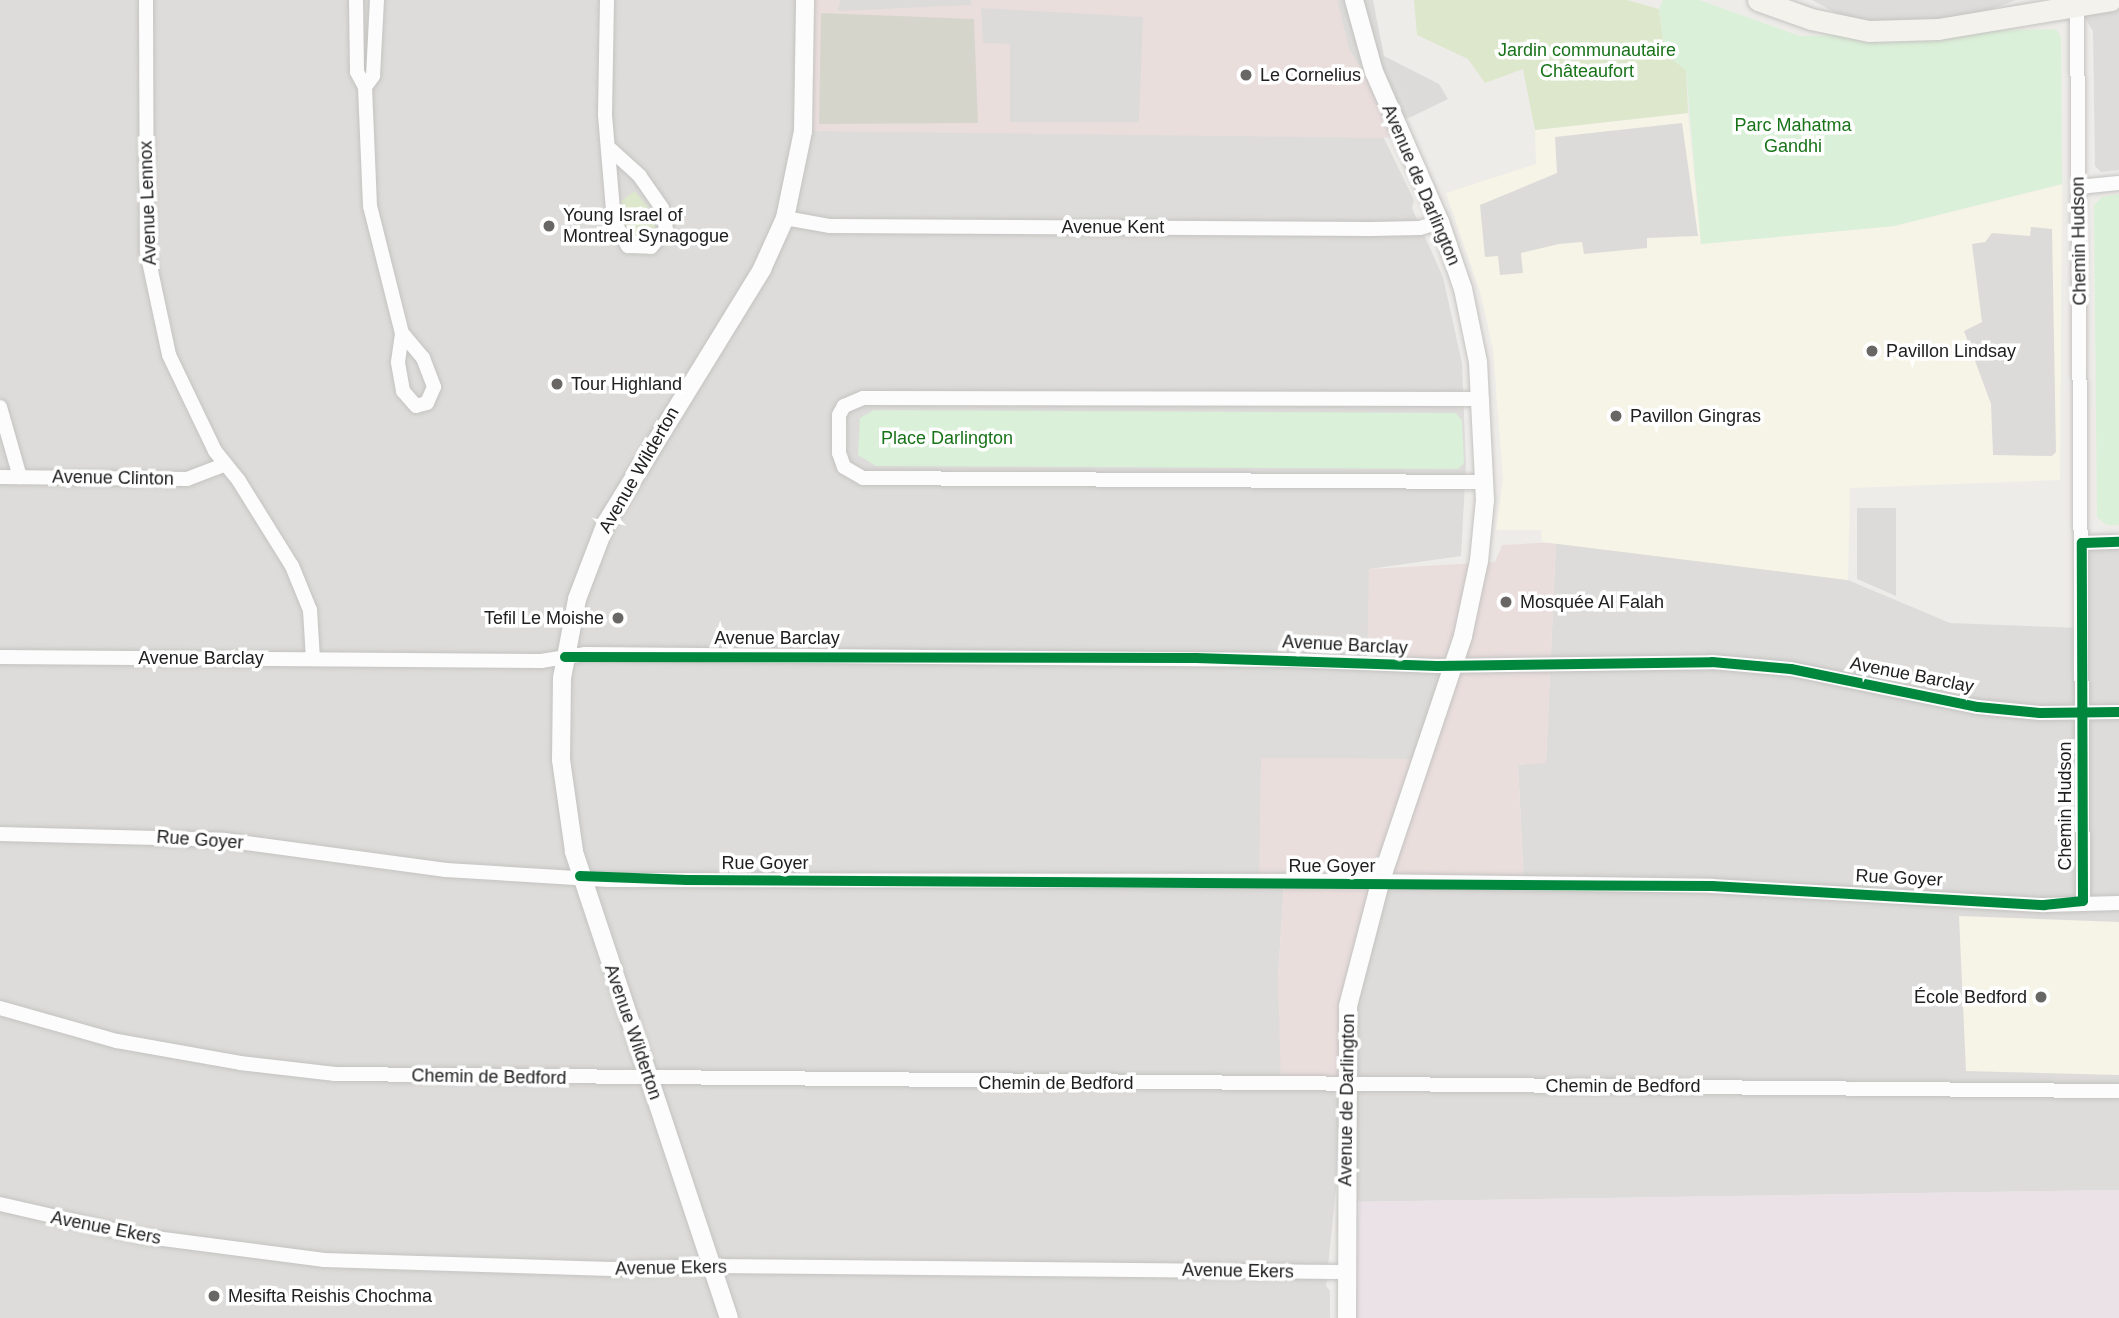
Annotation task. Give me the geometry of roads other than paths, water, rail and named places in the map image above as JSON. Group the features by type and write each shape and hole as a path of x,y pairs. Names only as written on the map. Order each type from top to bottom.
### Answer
{"main road":[{"path":"1758,0 1811,19 1870,31 1938,29 2077,3 2111,0"}],"street":[{"name":"Avenue Lennox","path":"146,0 147,252 151,283 174,367 224,465 239,481 292,566 310,610 313,659"},
{"path":"356,0 357,72 365,87 370,206 402,333"},
{"path":"365,87 373,76 377,0"},
{"path":"607,0 608,147 614,222 620,239 639,249 652,247 666,229 662,208 640,176 608,147"},
{"name":"Avenue Wilderton","path":"729,1318 580,876 561,760 565,657 577,599 607,523 762,269 785,218 803,131 804,0"},
{"name":"Avenue de Darlington","path":"1347,1318 1345,1084 1348,1006 1380,883 1455,665 1477,573 1485,482 1482,399 1471,322 1440,222 1374,72 1354,0"},
{"name":"Chemin Hudson","path":"2077,3 2083,901"},
{"path":"2078,187 2119,183"},
{"name":"Avenue Kent","path":"785,218 830,226 1371,229 1420,228 1440,222"},
{"path":"1482,399 863,398 844,406 839,415 839,453 844,467 863,478 1485,482"},
{"path":"0,407 20,477"},
{"name":"Avenue Clinton","path":"0,477 187,479 224,465"},
{"path":"2082,543 2119,542"},
{"name":"Avenue Barclay","path":"0,657 1223,659 1455,665 1755,664 1948,703 2119,712"},
{"name":"Rue Goyer","path":"0,834 224,840 446,870 660,880 1712,886 2044,905 2083,901 2119,903"},
{"name":"Chemin de Bedford","path":"0,1008 117,1041 292,1070 379,1076 2119,1091"},
{"name":"Avenue Ekers","path":"0,1204 140,1236 287,1257 611,1269 710,1266 1347,1272"}],"place":[{"name":"Le Cornelius","path":"1246,75"},
{"name":"Young Israel of Montreal Synagogue","path":"549,226"},
{"name":"Pavillon Lindsay","path":"1872,351"},
{"name":"Tour Highland","path":"557,384"},
{"name":"Pavillon Gingras","path":"1616,416"},
{"name":"Mosquée Al Falah","path":"1506,602"},
{"name":"Tefil Le Moishe","path":"618,618"},
{"name":"École Bedford","path":"2041,997"},
{"name":"Mesifta Reishis Chochma","path":"214,1296"}],"park label":[{"name":"Jardin communautaire Châteaufort","path":"1587,61"},
{"name":"Parc Mahatma Gandhi","path":"1793,136"},
{"name":"Place Darlington","path":"947,438"}]}
